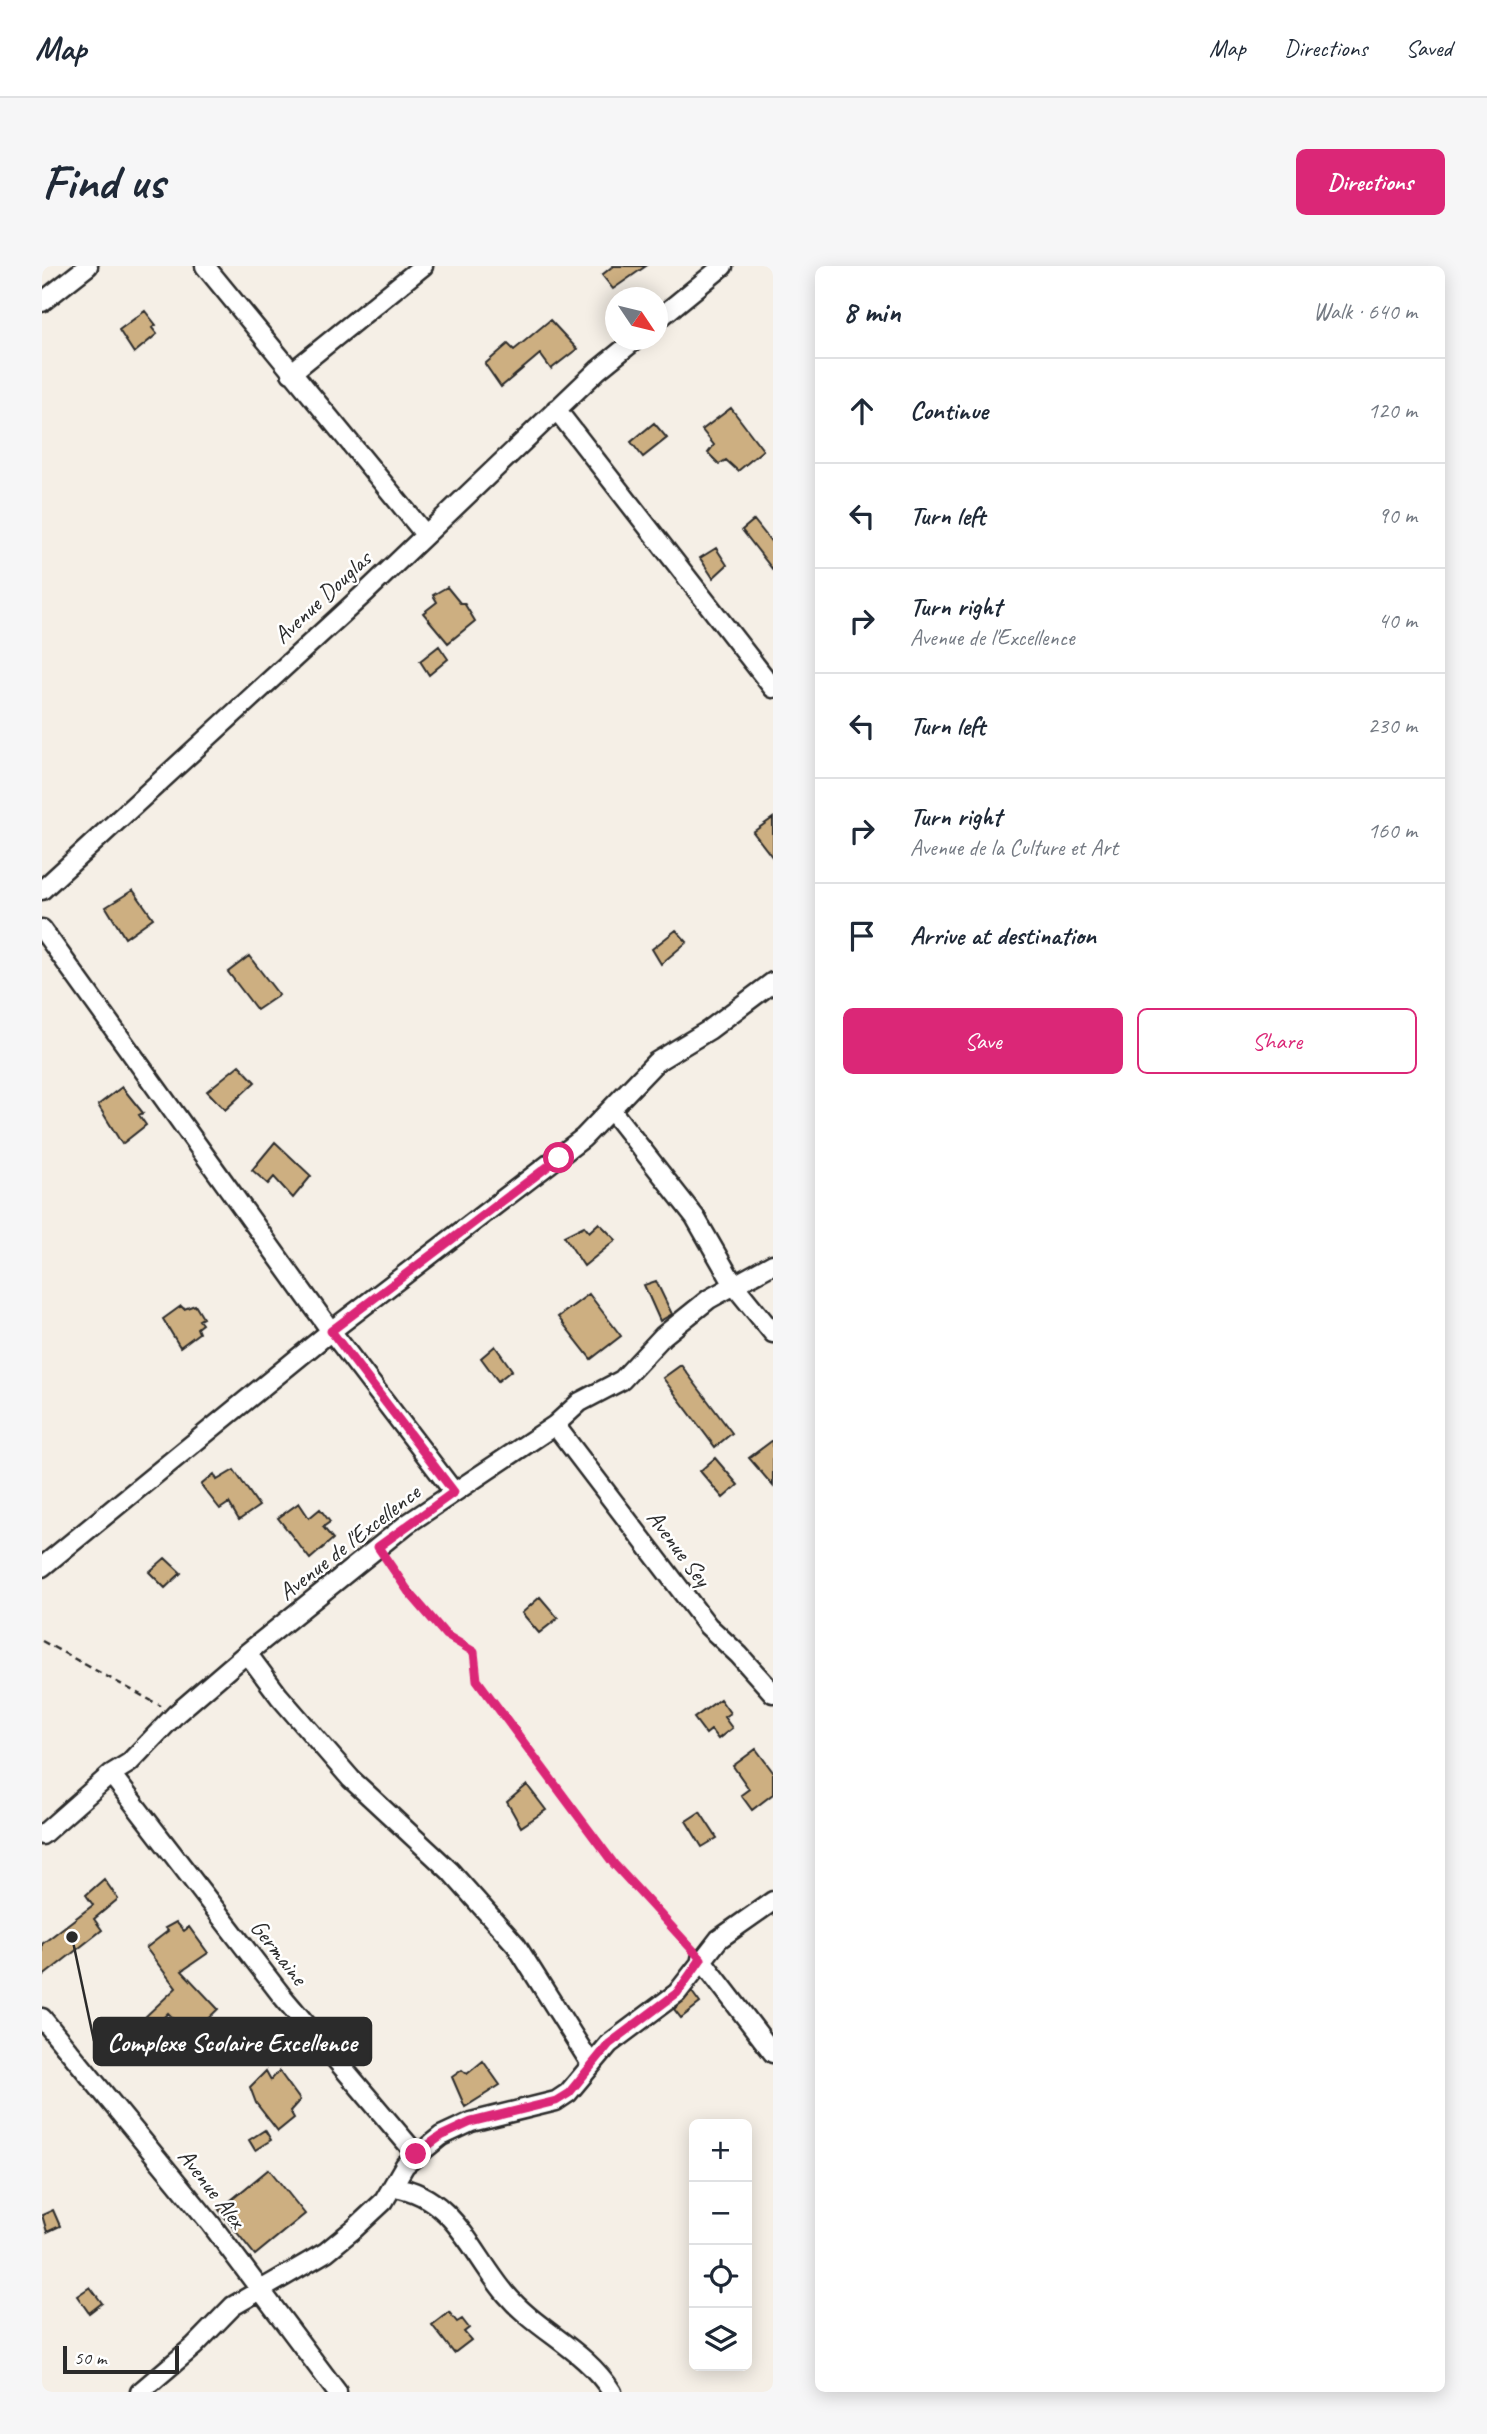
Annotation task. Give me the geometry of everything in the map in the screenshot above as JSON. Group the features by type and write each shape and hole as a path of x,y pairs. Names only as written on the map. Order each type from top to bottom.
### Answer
{"street":[{"path":"42,302 88,266"},
{"path":"205,266 424,533"},
{"path":"291,373 423,266"},
{"path":"668,311 723,266"},
{"name":"Avenue Douglas","path":"42,890 624,350"},
{"path":"556,410 773,688"},
{"path":"42,929 331,1331 454,1492"},
{"path":"42,1567 331,1331 559,1158 611,1110 656,1062 709,1030 773,982"},
{"path":"611,1110 695,1217 734,1285 773,1333"},
{"name":"Avenue de l'Excellence","path":"42,1835 111,1773 130,1763 176,1714 247,1653 378,1547 454,1492 555,1425 580,1402 622,1380 663,1336 709,1299 773,1264"},
{"name":"Avenue Sey","path":"555,1425 701,1617 773,1693"},
{"path":"247,1653 279,1696 351,1779 450,1871 516,1945 591,2064"},
{"name":"Germaine","path":"111,1773 282,1996 416,2154"},
{"path":"140,2392 194,2346 233,2306 326,2252 384,2202 394,2187 397,2176 416,2154 441,2136 471,2122 556,2101 578,2084 591,2064 627,2029 677,1993 719,1939 773,1901"},
{"path":"701,1959 773,2053"},
{"name":"Avenue Alex","path":"42,2018 211,2224 337,2392"},
{"path":"394,2187 421,2194 466,2233 507,2295 573,2348 612,2392"}],"path":[{"path":"378,1547 408,1591 446,1635 474,1652 477,1680 614,1864 701,1959"},
{"path":"42,1641 176,1714"}],"building":[{"path":"613,266 646,266 616,287 611,287 602,275"},
{"path":"145,311 156,325 152,328 157,334 134,353 119,330"},
{"path":"550,320 577,349 551,369 540,354 501,387 485,364 508,344 514,350"},
{"path":"731,408 763,450 738,471 726,460 719,464 708,453 714,445 702,430"},
{"path":"654,423 667,438 643,457 631,442"},
{"path":"754,520 773,544 773,570 742,530"},
{"path":"716,548 727,565 713,578 700,558"},
{"path":"447,587 460,603 464,603 475,621 448,643 423,613 437,602 433,595"},
{"path":"439,646 448,659 429,675 420,661"},
{"path":"773,818 773,858 753,832"},
{"path":"133,890 153,918 125,938 106,907"},
{"path":"676,930 687,942 661,964 652,949"},
{"path":"249,956 279,995 257,1010 228,972"},
{"path":"239,1065 255,1082 225,1110 207,1091"},
{"path":"122,1087 143,1113 139,1115 146,1125 122,1144 98,1105"},
{"path":"275,1142 311,1176 293,1198 274,1177 268,1184 252,1170"},
{"path":"599,1223 616,1240 584,1266 564,1236 584,1226 589,1232"},
{"path":"656,1281 672,1314 660,1321 644,1285"},
{"path":"589,1294 621,1336 591,1359 558,1317"},
{"path":"195,1305 203,1318 199,1320 202,1324 197,1328 199,1333 180,1347 163,1319 181,1306 184,1309"},
{"path":"495,1346 512,1370 498,1381 481,1358"},
{"path":"681,1365 732,1433 715,1447 663,1378"},
{"path":"773,1440 773,1486 749,1458"},
{"path":"715,1458 738,1485 723,1498 700,1471"},
{"path":"234,1470 259,1506 239,1520 229,1503 220,1509 201,1485 214,1474 217,1480"},
{"path":"299,1503 309,1518 320,1509 330,1522 323,1527 333,1539 310,1559 278,1518"},
{"path":"165,1558 181,1573 165,1588 149,1572"},
{"path":"540,1597 558,1618 539,1633 522,1613"},
{"path":"720,1699 730,1713 724,1717 732,1728 718,1739 711,1730 706,1734 694,1718"},
{"path":"756,1749 773,1772 773,1794 752,1810 741,1795 749,1789 733,1766"},
{"path":"527,1785 546,1810 521,1827 507,1802"},
{"path":"700,1812 717,1838 702,1847 686,1821"},
{"path":"104,1879 118,1899 94,1919 102,1930 42,1977 42,1944 93,1905 86,1895"},
{"path":"176,1922 184,1931 189,1927 208,1953 182,1971 218,2009 190,2036 168,2013 155,2026 146,2016 176,1988 146,1948 168,1931 165,1928"},
{"path":"692,1992 700,2003 681,2018 674,2009"},
{"path":"483,2061 500,2085 465,2107 452,2077 462,2070 467,2074"},
{"path":"266,2071 271,2080 279,2071 300,2100 290,2111 294,2118 278,2131 256,2103 250,2087"},
{"path":"265,2130 271,2140 255,2150 249,2140"},
{"path":"269,2169 305,2214 255,2255 219,2210"},
{"path":"53,2210 60,2226 47,2232 42,2215"},
{"path":"90,2287 102,2303 89,2313 77,2296"},
{"path":"449,2312 457,2322 462,2319 469,2328 464,2332 471,2340 454,2353 432,2325"}],"place":[{"name":"Complexe Scolaire Excellence","path":"72,1937"}],"route":[{"path":"416,2154 441,2136 471,2122 556,2101 569,2093 609,2044 677,1993 701,1959 614,1864 477,1680 474,1652 446,1635 408,1591 378,1547 454,1492 331,1331 559,1158"}]}
